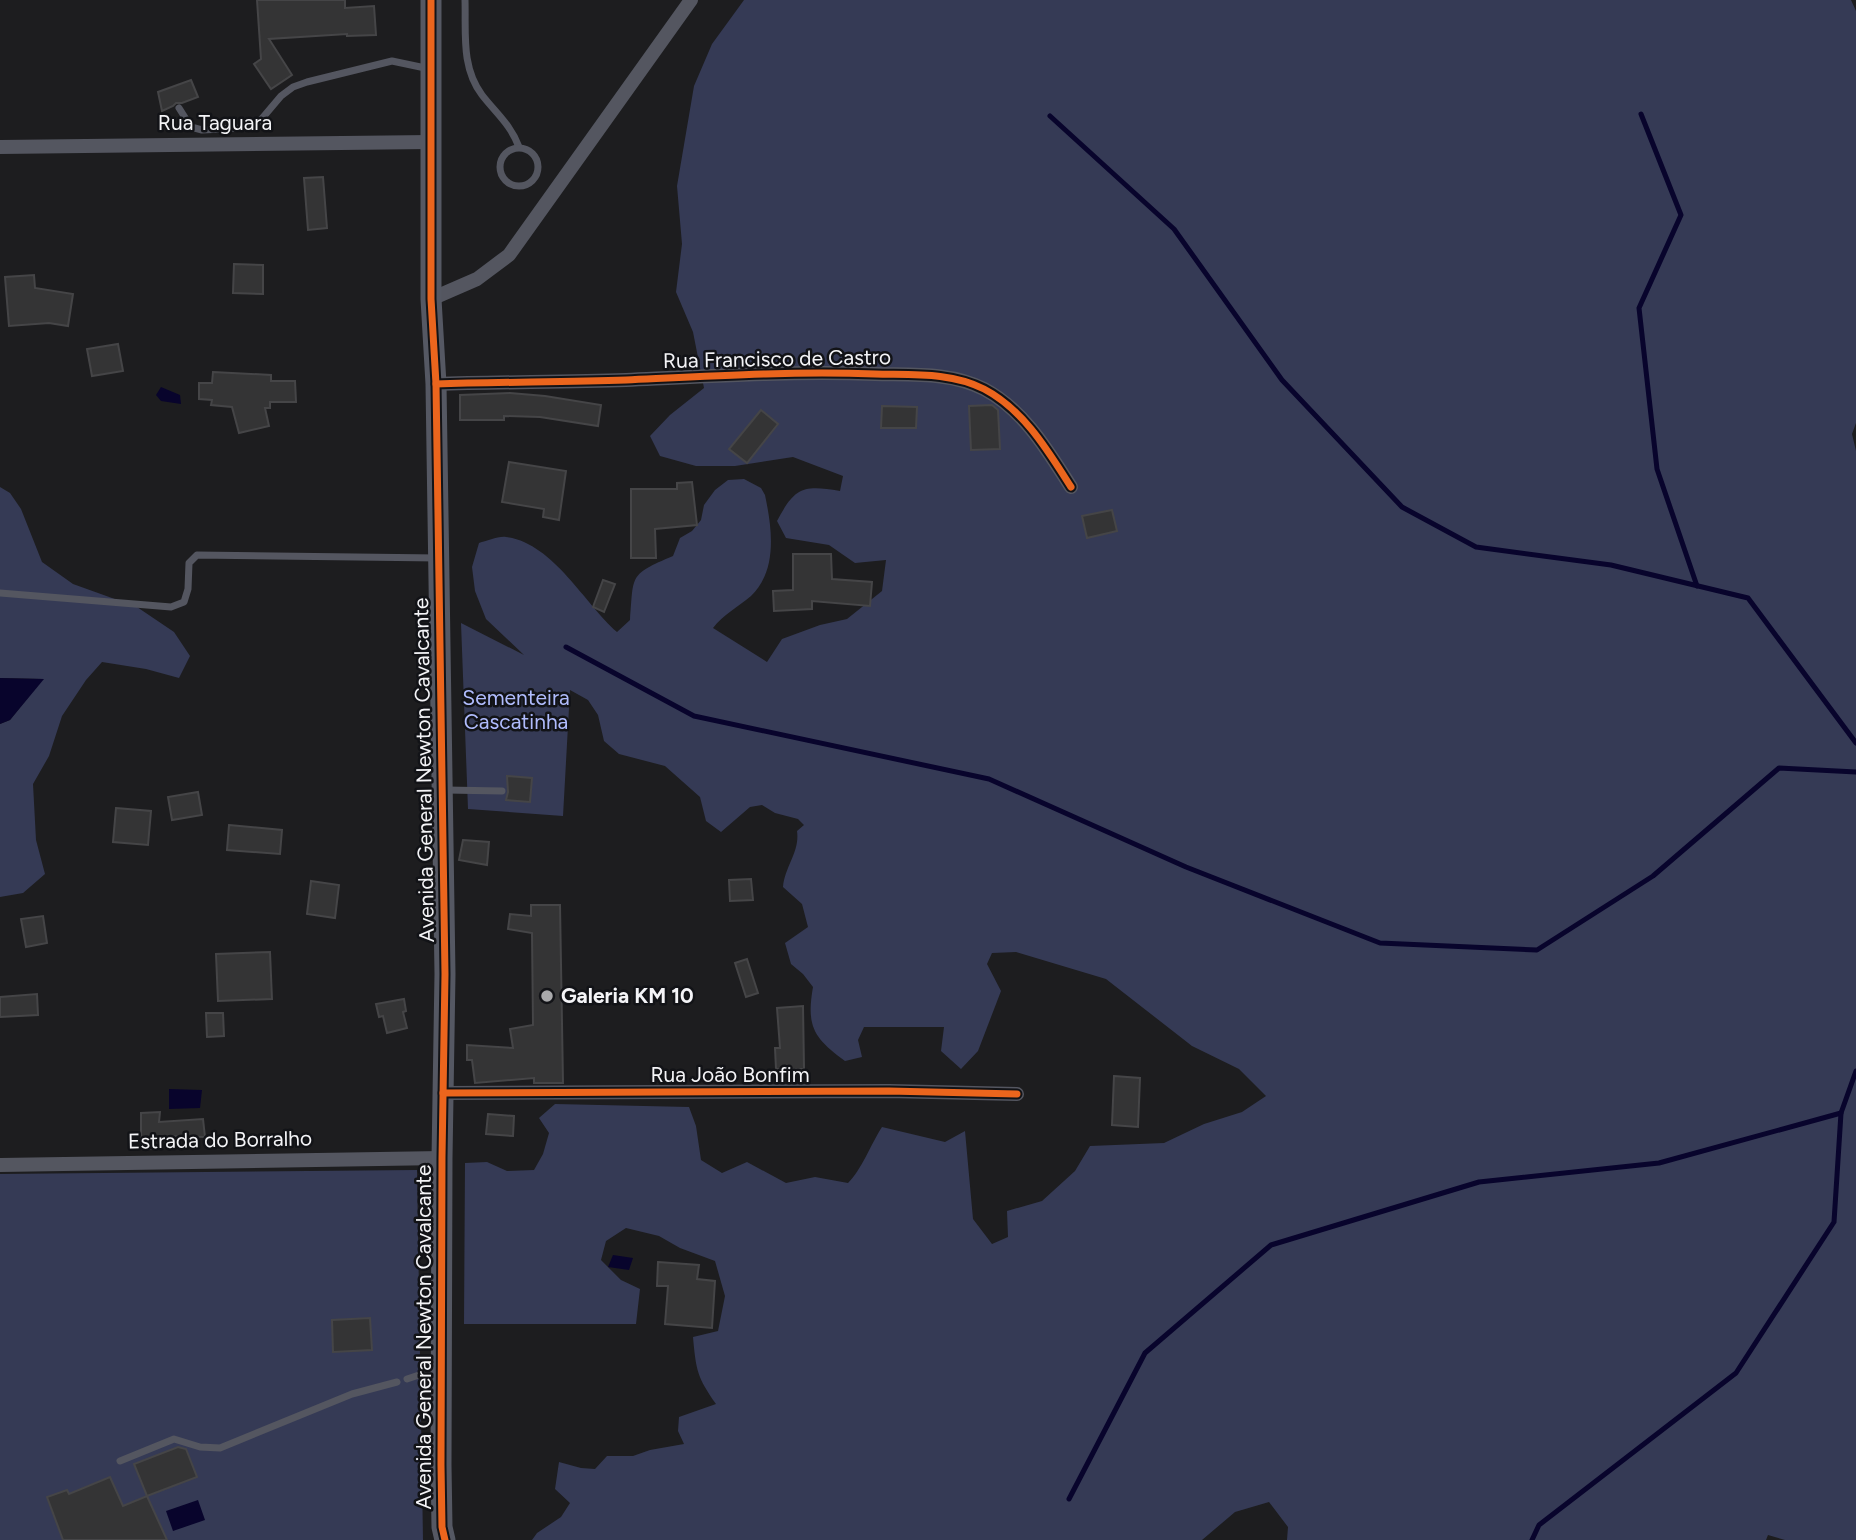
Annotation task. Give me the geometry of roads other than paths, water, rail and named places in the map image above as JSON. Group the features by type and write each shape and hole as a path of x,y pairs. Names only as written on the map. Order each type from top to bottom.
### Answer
{"main road":[{"name":"Avenida General Newton Cavalcante","path":"431,0 431,299 436,384 445,974 441,1368 442,1527 445,1540"}],"street":[{"path":"431,299 477,279 509,254 691,0"},
{"name":"Rua Taguara","path":"0,147 430,142"},
{"name":"Rua Francisco de Castro","path":"436,384 622,380 769,372 841,372 953,378 987,391 1009,406 1042,443 1071,488"},
{"name":"Rua João Bonfim","path":"443,1093 889,1091 1017,1094"},
{"name":"Estrada do Borralho","path":"0,1165 442,1158"}],"lane":[{"path":"465,0 467,66 472,79 509,126 519,147 531,152 538,164 530,182 518,186 502,176 500,163 506,151 519,147"},
{"path":"179,108 191,127 202,130 243,128 259,122 281,96 293,87 307,82 392,61 431,69"},
{"path":"0,593 171,607 184,602 188,589 189,563 197,555 438,558"},
{"path":"442,790 502,791"},
{"path":"407,1379 441,1368"},
{"path":"120,1461 174,1439 200,1447 220,1448 352,1394 397,1381"}],"waterway":[{"path":"1641,114 1681,215 1639,308 1657,469 1697,586"},
{"path":"1050,116 1174,229 1282,380 1402,507 1476,547 1611,565 1748,598 1856,743"},
{"path":"566,647 694,716 989,779 1186,867 1380,943 1537,950 1653,876 1779,768 1856,772"},
{"path":"1532,1540 1539,1525 1736,1373 1834,1222 1841,1113 1856,1071"},
{"path":"1069,1499 1145,1353 1271,1245 1479,1182 1659,1163 1841,1113"}],"place":[{"name":"Galeria KM 10","path":"547,996"}],"park label":[{"name":"Sementeira Cascatinha","path":"516,710"}]}
